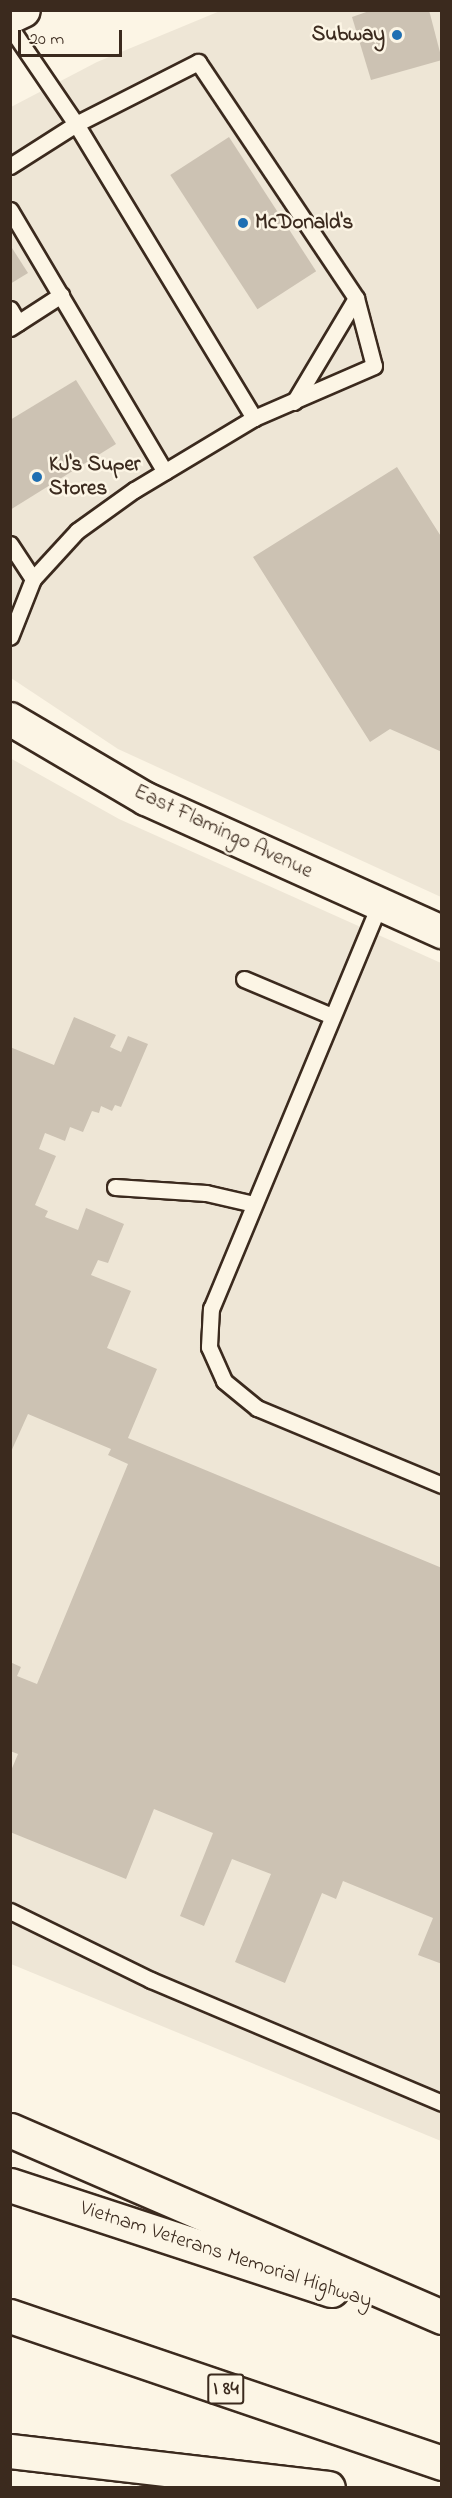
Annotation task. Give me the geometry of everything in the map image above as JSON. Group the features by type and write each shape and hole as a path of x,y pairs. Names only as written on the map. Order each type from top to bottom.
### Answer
{"main road":[{"path":"10,16 22,10"},
{"path":"10,2130 441,2317"},
{"name":"Vietnam Veterans Memorial Highway","path":"10,2185 441,2325"},
{"name":"I 84","path":"10,2316 441,2463"},
{"path":"10,2451 328,2487"}],"street":[{"name":"East Flamingo Avenue","path":"10,719 146,799 441,932"}],"lane":[{"path":"10,27 76,124 254,418"},
{"path":"10,166 76,124 198,62 356,297 374,366 254,418 165,472 77,531 33,579 10,637"},
{"path":"10,210 165,472"},
{"path":"10,309 14,326 61,295"},
{"path":"294,402 356,297"},
{"path":"10,544 33,579"},
{"path":"380,903 210,1308 209,1347 224,1381 257,1408 441,1485"},
{"path":"244,979 332,1016"},
{"path":"115,1187 206,1193 254,1204"},
{"path":"10,1911 151,1980 441,2103"}],"shaded area":[{"path":"220,11 441,11 441,897 118,749 11,678 11,107 97,62"},
{"path":"10,758 119,819 441,963 441,2141 11,1964"}],"building":[{"name":"Subway","path":"372,10 429,10 442,60 371,80 352,17"},
{"name":"McDonald's","path":"229,137 316,271 257,309 170,175"},
{"path":"12,248 28,273 10,284 10,249"},
{"name":"KJ's Super Stores","path":"76,380 116,444 10,510 10,420"},
{"path":"397,467 442,538 442,752 390,729 370,742 253,557"},
{"path":"74,1017 116,1035 110,1047 121,1052 128,1036 148,1044 121,1107 115,1105 112,1111 101,1106 99,1113 92,1111 83,1132 70,1127 65,1141 45,1133 39,1149 56,1156 35,1205 48,1211 45,1217 78,1230 86,1208 124,1224 108,1263 98,1260 91,1275 131,1291 107,1348 157,1369 128,1438 442,1568 442,1964 418,1955 433,1918 343,1881 336,1899 322,1893 285,1983 235,1962 271,1874 232,1859 204,1926 180,1916 213,1833 154,1809 126,1879 10,1832 10,1773 18,1754 10,1751 10,1662 21,1667 17,1676 37,1684 128,1464 108,1455 111,1449 28,1414 10,1454 10,1047 54,1065"}],"place":[{"name":"Subway","path":"397,35"},
{"name":"McDonald's","path":"243,223"},
{"name":"KJ's Super Stores","path":"37,477"}]}
